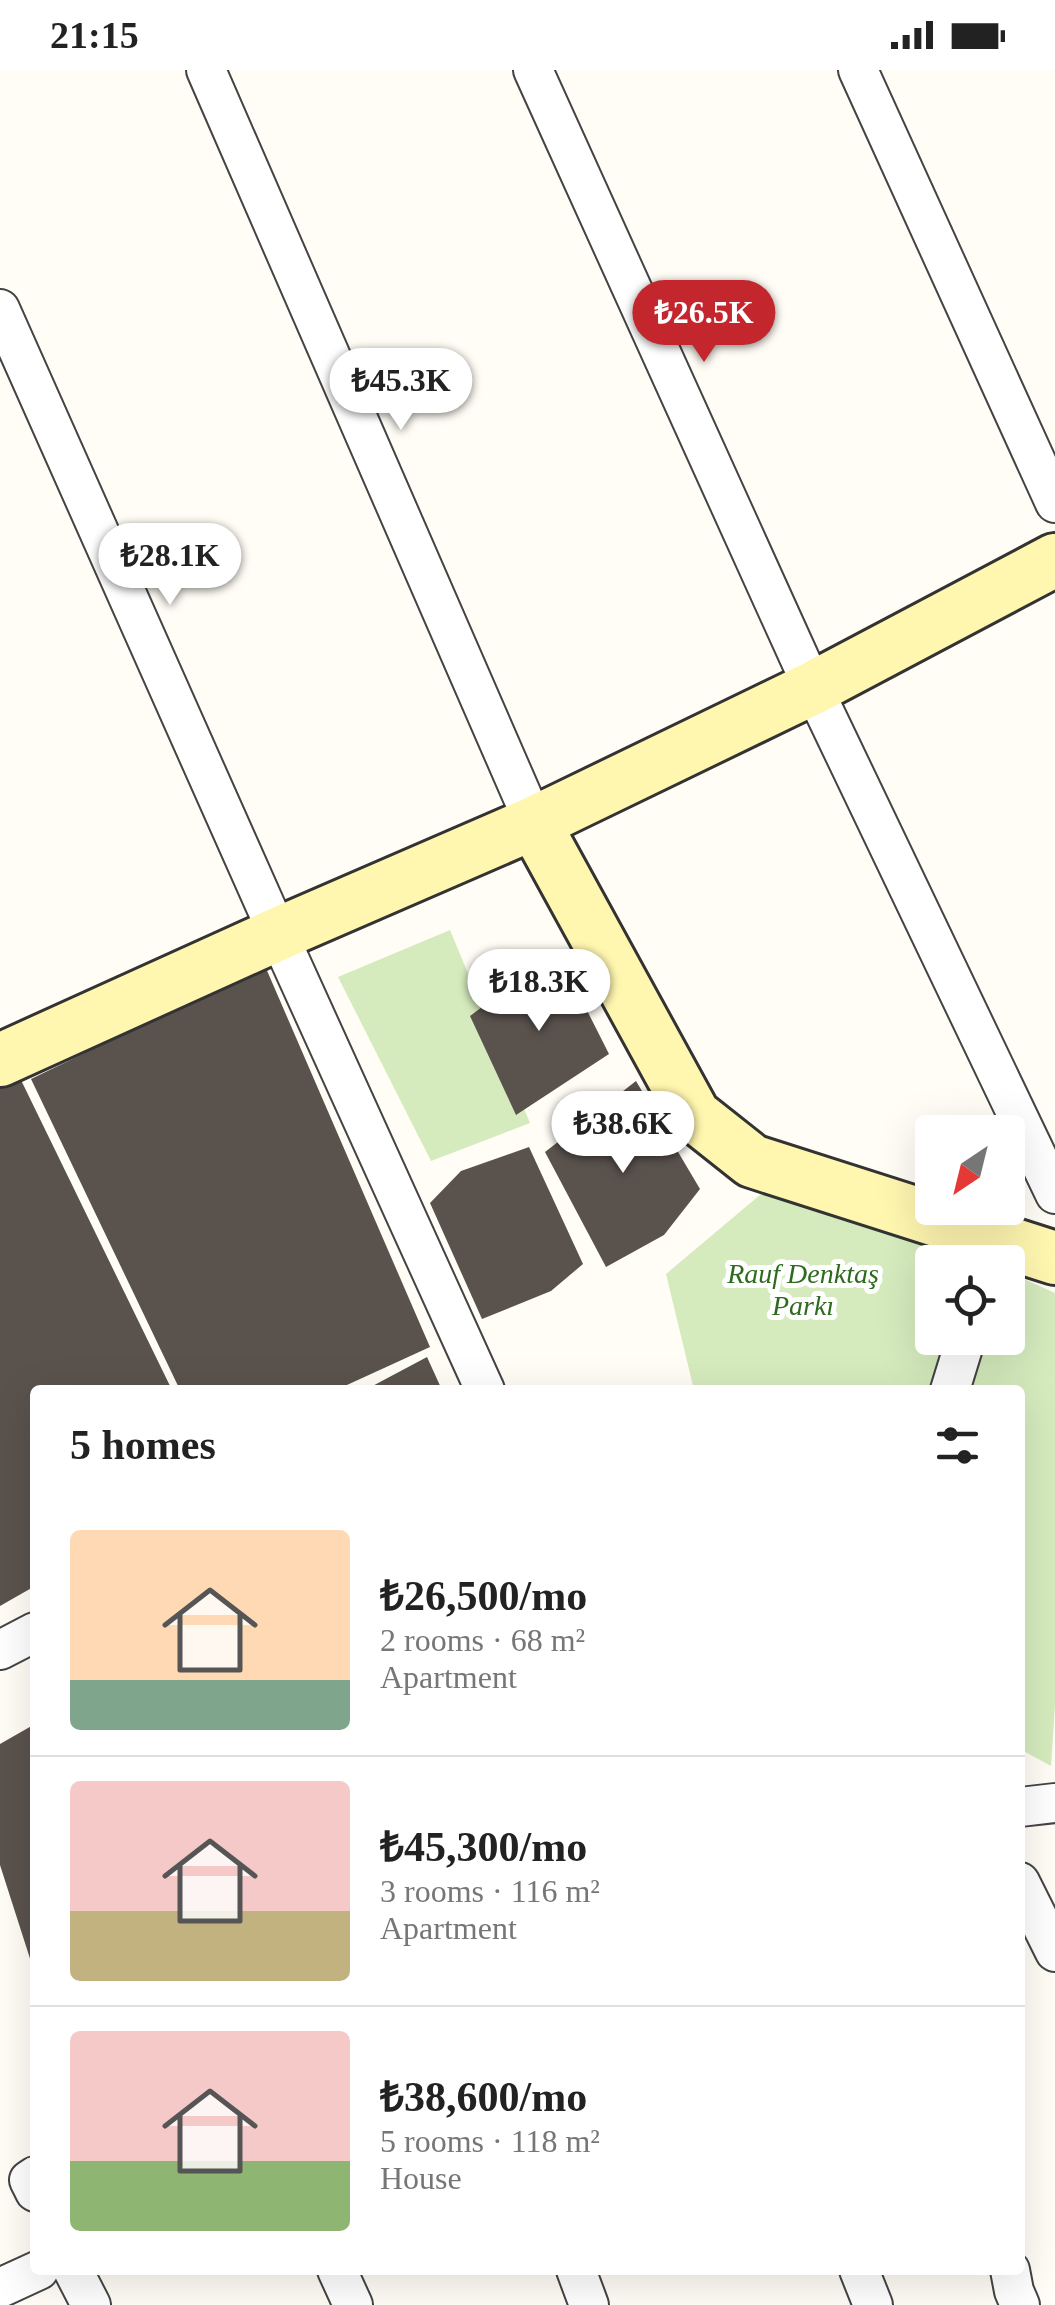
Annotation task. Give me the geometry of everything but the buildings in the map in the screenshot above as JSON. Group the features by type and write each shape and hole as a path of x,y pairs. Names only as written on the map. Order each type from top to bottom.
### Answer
{"street":[{"path":"206,70 534,823 694,1115 752,1161 977,1245"},
{"path":"533,70 813,688 1050,1167"},
{"path":"858,70 1055,503"},
{"path":"0,309 483,1385"},
{"path":"1,1057 534,823 813,688 1055,560"},
{"path":"1025,1255 1055,1258"},
{"path":"952,1385 961,1355"},
{"path":"0,1650 30,1635"},
{"path":"1025,1806 1055,1803"},
{"path":"1025,1892 1055,1952"},
{"path":"0,2288 30,2274"},
{"path":"76,2275 91,2305"},
{"path":"338,2275 352,2305"},
{"path":"578,2275 589,2305"},
{"path":"861,2275 873,2305"},
{"path":"1011,2275 1020,2305"}],"green space":[{"path":"450,930 530,1123 431,1161 338,977"},
{"name":"Rauf Denktaş Parkı","path":"787,1172 949,1245 915,1245 915,1355 1025,1355 1025,1280 1055,1293 1055,1705 1051,1766 1025,1752 1025,1385 693,1385 666,1274"}]}
